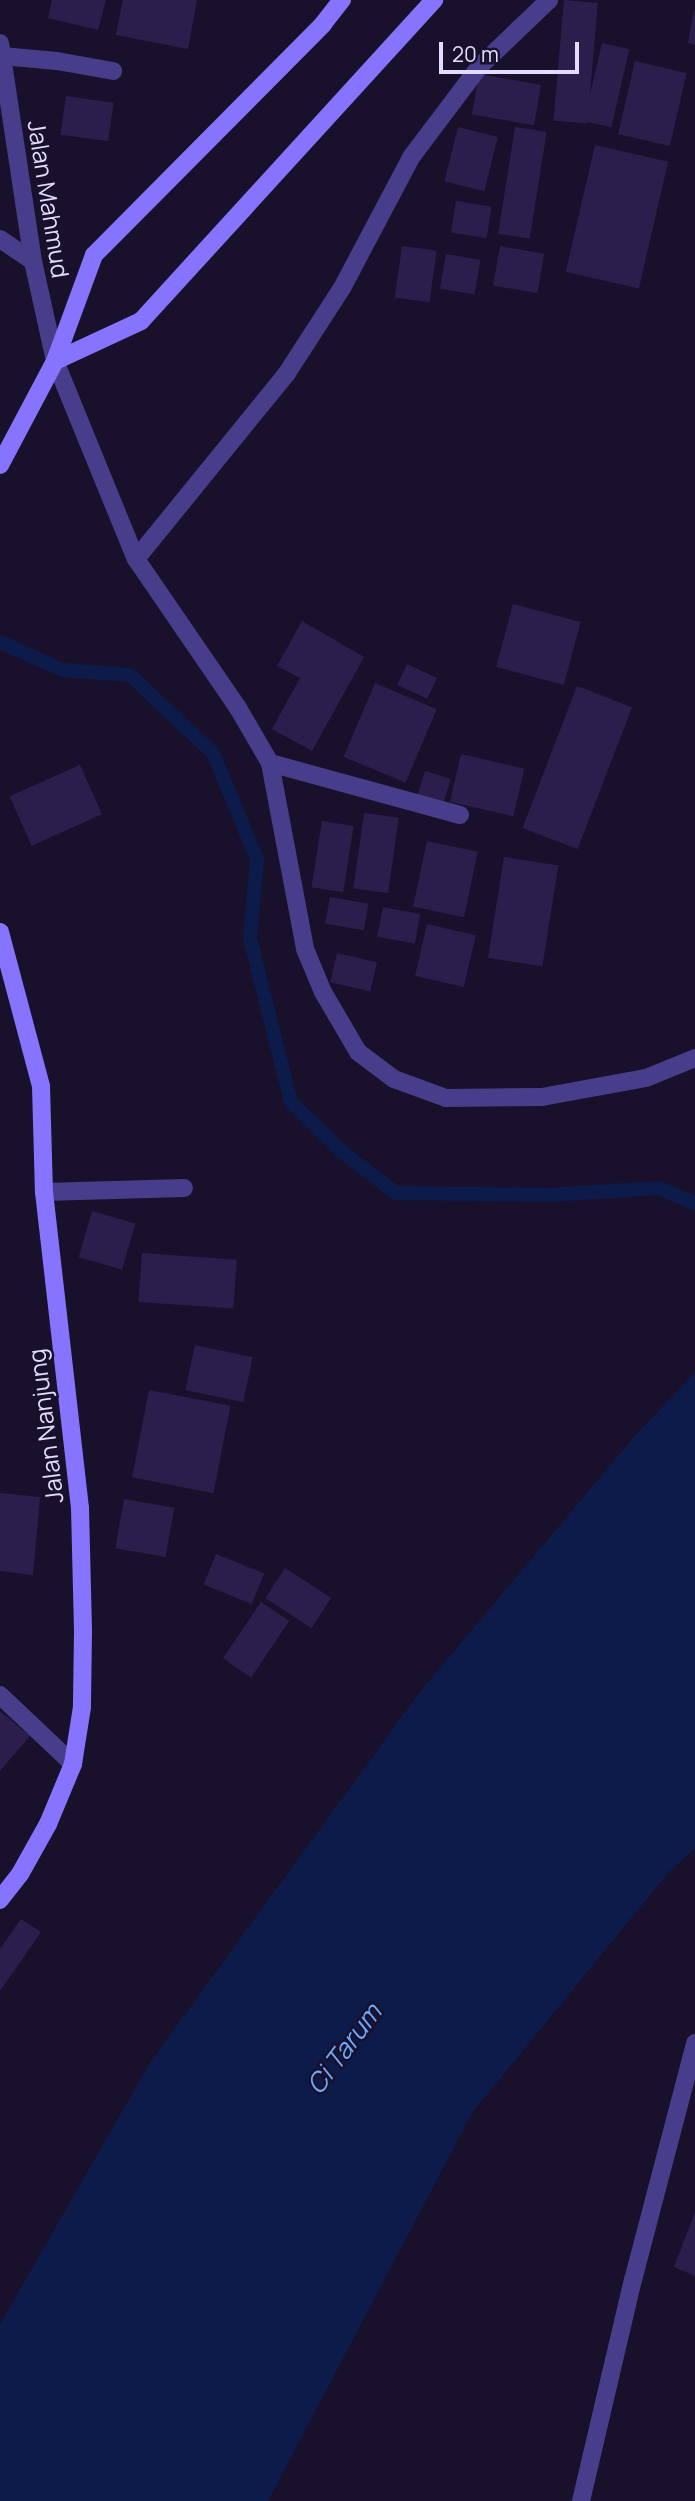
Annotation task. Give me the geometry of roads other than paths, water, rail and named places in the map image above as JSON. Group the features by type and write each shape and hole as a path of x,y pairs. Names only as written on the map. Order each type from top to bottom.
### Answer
{"main road":[{"path":"0,465 55,361 94,256 323,24 342,0"},
{"path":"55,361 141,321 434,0"},
{"name":"Jalan Nanjung","path":"0,932 41,1086 44,1192 80,1508 82,1707 72,1764 48,1824 20,1874 0,1900"}],"street":[{"path":"136,559 287,373 342,288 412,156 479,67 541,3"},
{"name":"Jalan Mahmud","path":"1,50 33,261 55,361 136,559 238,708 270,763 305,949 323,992 358,1052 394,1079 446,1098 542,1097 646,1078 695,1058"},
{"path":"1,50 113,71"},
{"path":"0,239 33,261"},
{"path":"270,763 460,815"},
{"path":"44,1192 184,1188"},
{"path":"0,1695 72,1764"},
{"path":"582,2501 636,2267 695,2043"}],"water":[{"name":"Ci Tarum","path":"695,1372 695,1848 668,1873 472,2113 268,2501 0,2501 0,2324 151,2061 419,1693 633,1438"}],"waterway":[{"path":"0,642 63,670 130,675 213,753 257,859 250,938 291,1102 341,1151 396,1193 549,1195 659,1188 695,1203"}]}
